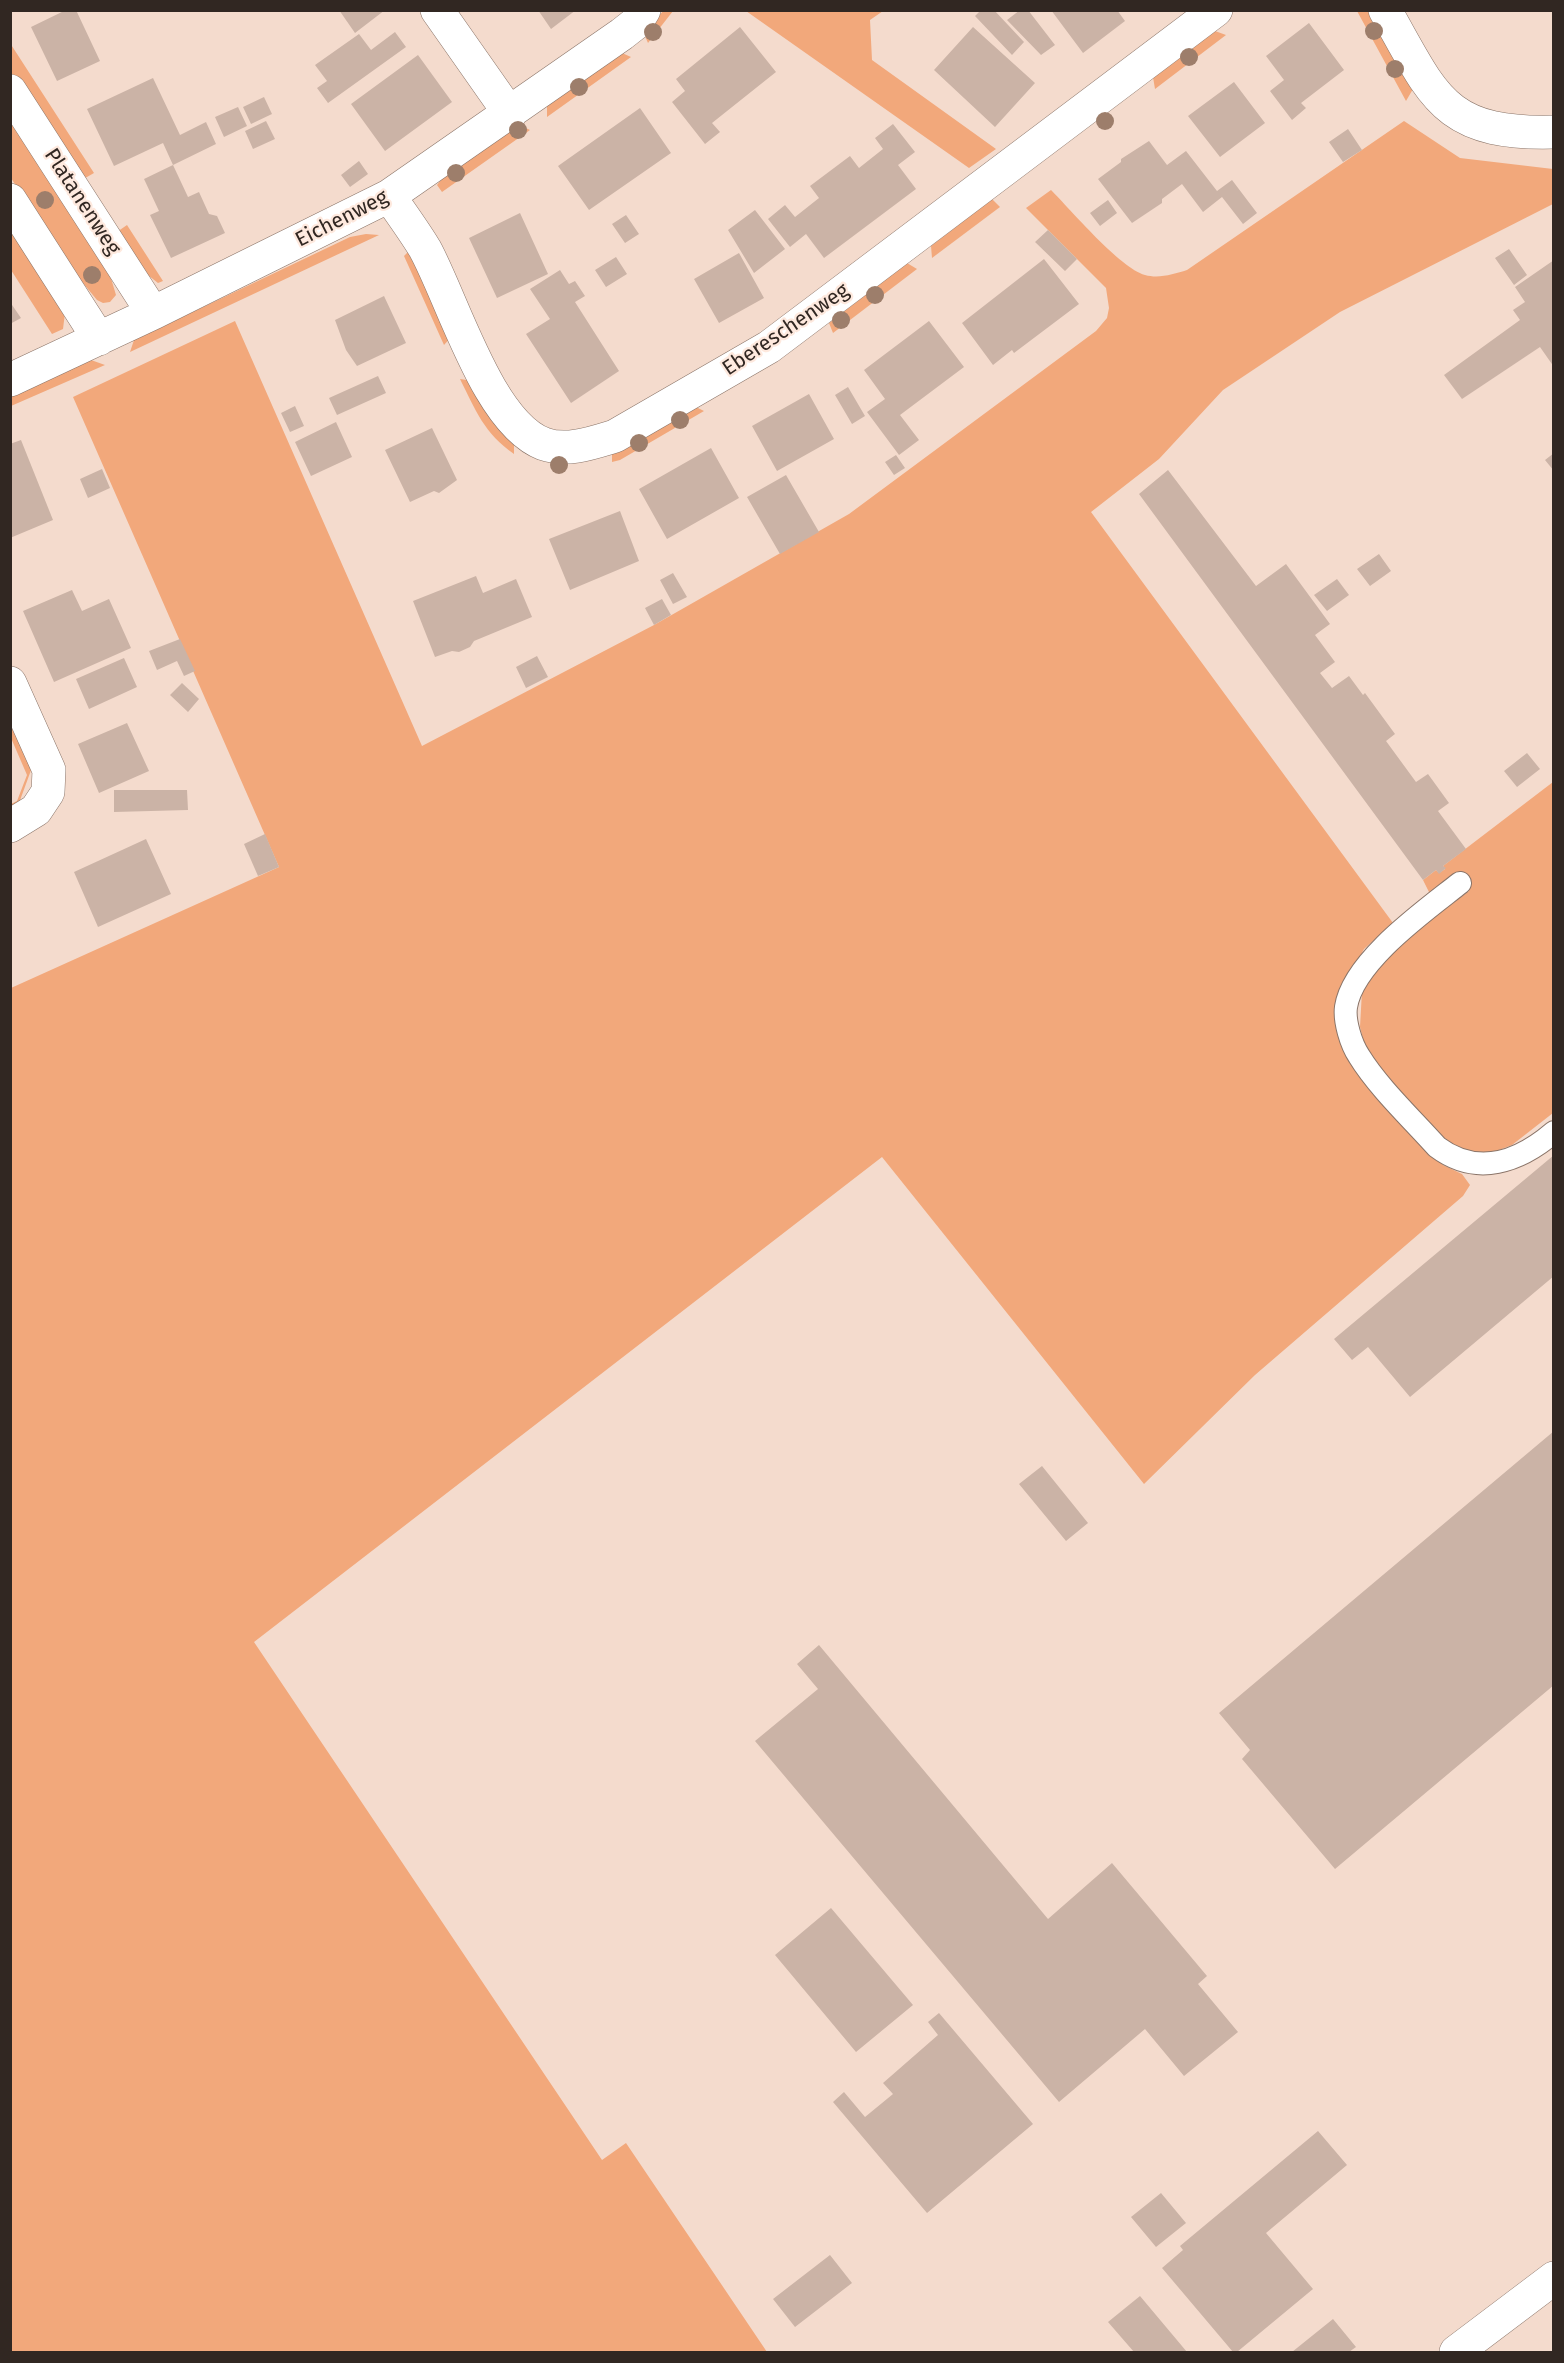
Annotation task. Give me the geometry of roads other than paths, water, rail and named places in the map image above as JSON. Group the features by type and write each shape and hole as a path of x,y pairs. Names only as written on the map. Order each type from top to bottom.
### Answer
{"street":[{"path":"437,10 510,114"},
{"name":"Eichenweg","path":"10,380 153,313 390,196 622,34 636,23 644,10"},
{"name":"Ebereschenweg","path":"390,196 424,249 490,389 506,414 525,433 544,444 565,447 589,444 615,436 770,347 1216,10"},
{"path":"1385,10 1425,81 1448,109 1478,125 1512,132 1554,132"},
{"name":"Platanenweg","path":"10,91 153,313"},
{"path":"10,200 99,339"},
{"path":"10,683 49,770 48,792 36,810 10,826"},
{"path":"1456,2352 1554,2278"}],"lane":[{"path":"1460,883 1393,937 1359,979 1346,1007 1350,1034 1358,1056 1437,1147 1451,1158 1483,1164 1509,1161 1538,1145 1554,1132"}]}
